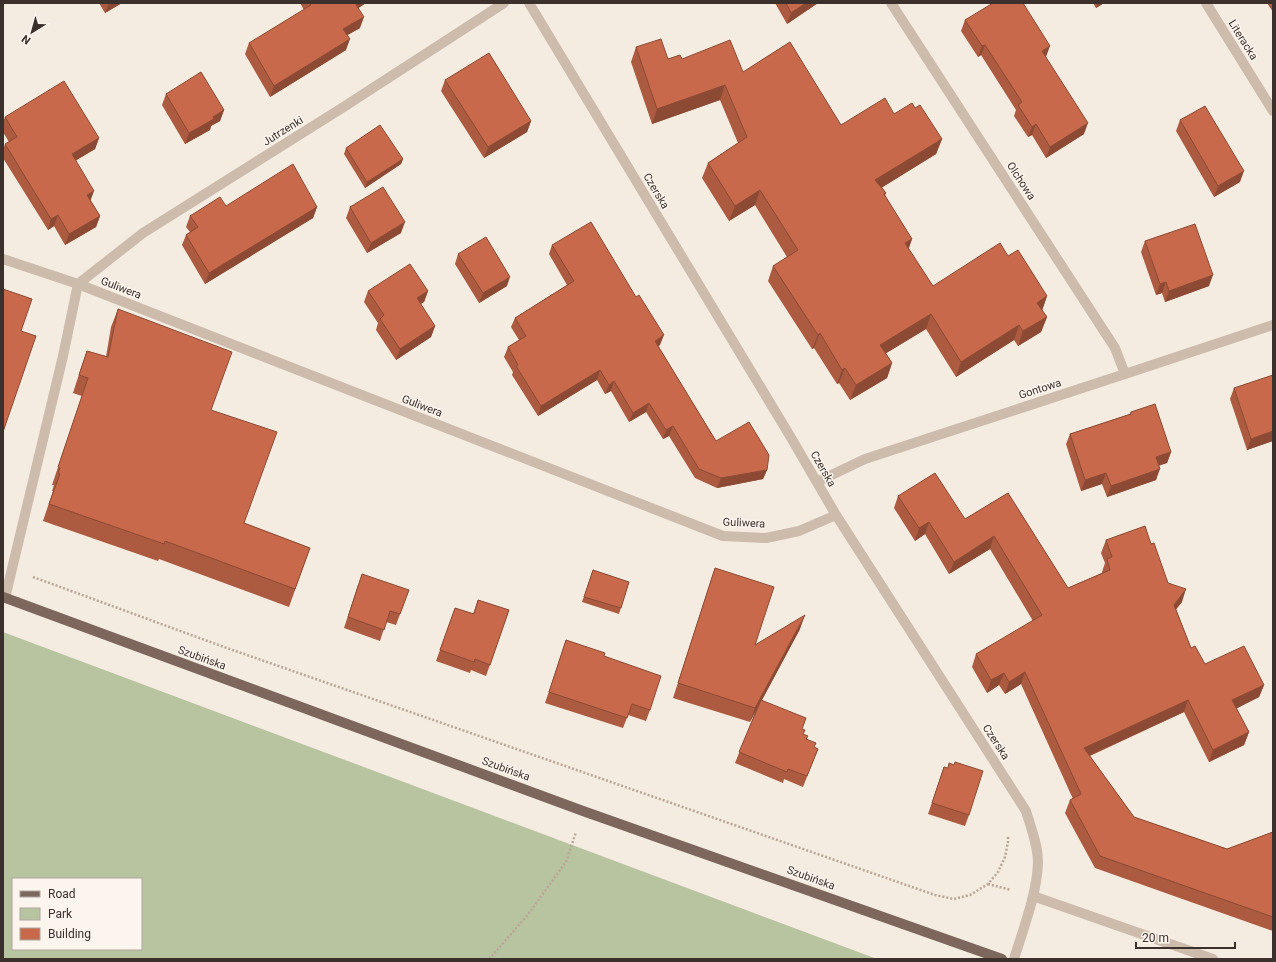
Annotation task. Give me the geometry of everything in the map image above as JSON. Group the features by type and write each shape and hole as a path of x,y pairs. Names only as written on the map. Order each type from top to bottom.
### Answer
{"main road":[{"name":"Szubińska","path":"4,597 583,810 1002,959"}],"street":[{"name":"Jutrzenki","path":"78,284 144,233 504,3"},
{"name":"Czerska","path":"529,3 836,515 1026,811 1035,840 1038,862 1033,896 1014,959"},
{"name":"Olchowa","path":"891,3 1115,348 1125,374"},
{"name":"Literacka","path":"1206,3 1273,111"},
{"name":"Guliwera","path":"3,259 78,284 723,536 766,538 799,531 836,515"},
{"path":"4,597 63,356 78,284"},
{"name":"Gontowa","path":"817,482 866,459 1273,325"},
{"path":"1033,896 1213,959"}],"path":[{"path":"12,569 224,647 935,895 954,899 970,895 988,884"},
{"path":"489,959 526,917 566,862 583,810"}],"green space":[{"path":"3,632 877,959 3,959"}],"building":[{"path":"310,3 355,3 364,17 343,29 350,39 274,86 249,43 311,5"},
{"path":"786,3 806,3 791,13"},
{"path":"993,3 1023,3 1050,46 1042,51 1088,123 1050,147 1036,124 1032,127 1018,105 1022,102 985,45 982,46 965,20"},
{"path":"661,39 668,59 680,55 682,59 730,40 743,72 790,42 841,125 885,98 894,114 912,103 915,108 920,105 942,139 875,180 886,193 884,194 912,239 905,243 933,286 1000,243 1008,256 1018,250 1047,296 1037,303 1047,317 1023,331 1019,325 961,362 931,314 880,345 892,363 856,385 845,368 842,370 820,333 818,335 773,266 798,250 760,190 735,206 708,163 747,137 725,85 657,109 636,47"},
{"path":"489,53 531,121 488,147 445,80"},
{"path":"201,72 224,110 213,117 214,119 189,133 166,94"},
{"path":"64,81 99,138 72,154 94,191 87,195 100,216 69,234 58,215 51,219 5,144 17,137 5,117"},
{"path":"1205,106 1244,171 1218,186 1180,120"},
{"path":"380,125 403,159 367,182 346,148"},
{"path":"293,164 317,207 209,273 186,235 198,227 190,216 220,197 226,206"},
{"path":"383,187 405,222 371,243 350,207"},
{"path":"591,222 636,297 639,295 664,335 655,341 716,441 749,422 769,455 767,470 721,478 699,469 673,426 666,430 649,403 633,413 614,381 609,385 600,370 541,406 516,366 518,365 508,347 526,336 515,318 574,281 552,245"},
{"path":"1195,224 1213,275 1169,291 1166,282 1160,284 1145,241"},
{"path":"486,237 510,277 483,293 458,254"},
{"path":"410,264 428,291 417,298 435,326 400,349 380,319 384,315 368,291"},
{"path":"3,289 32,299 21,331 36,336 3,432"},
{"path":"118,309 232,352 211,410 277,432 244,523 310,548 295,589 165,541 164,544 49,504 60,474 58,473 60,468 58,467 88,378 79,375 87,351 108,357"},
{"path":"1273,375 1273,431 1251,439 1234,388"},
{"path":"1155,404 1171,452 1156,457 1160,469 1111,486 1106,473 1085,480 1070,434 1131,414 1131,412"},
{"path":"935,473 965,519 1008,493 1068,588 1110,570 1107,559 1112,557 1106,540 1145,526 1151,544 1154,543 1168,583 1186,589 1174,605 1191,648 1195,646 1205,664 1244,646 1264,685 1232,700 1249,732 1213,750 1188,700 1084,748 1134,817 1227,849 1273,832 1273,917 1100,856 1070,800 1081,794 1025,672 1009,682 1004,673 991,680 976,654 1042,615 994,536 954,562 929,522 919,528 898,496"},
{"path":"715,568 774,587 755,645 805,615 755,708 678,683"},
{"path":"593,570 629,582 621,608 584,597"},
{"path":"362,574 409,590 400,614 390,611 384,630 348,617"},
{"path":"478,600 509,610 490,665 475,659 474,662 440,650 455,608 474,614"},
{"path":"566,640 605,653 604,656 661,676 650,710 632,704 627,718 549,692"},
{"path":"761,700 806,718 802,729 805,730 803,734 808,736 806,739 816,743 814,747 818,749 807,776 788,769 787,772 739,752"},
{"path":"955,762 983,771 969,815 932,803 944,767 948,768 949,763 954,765"}]}
